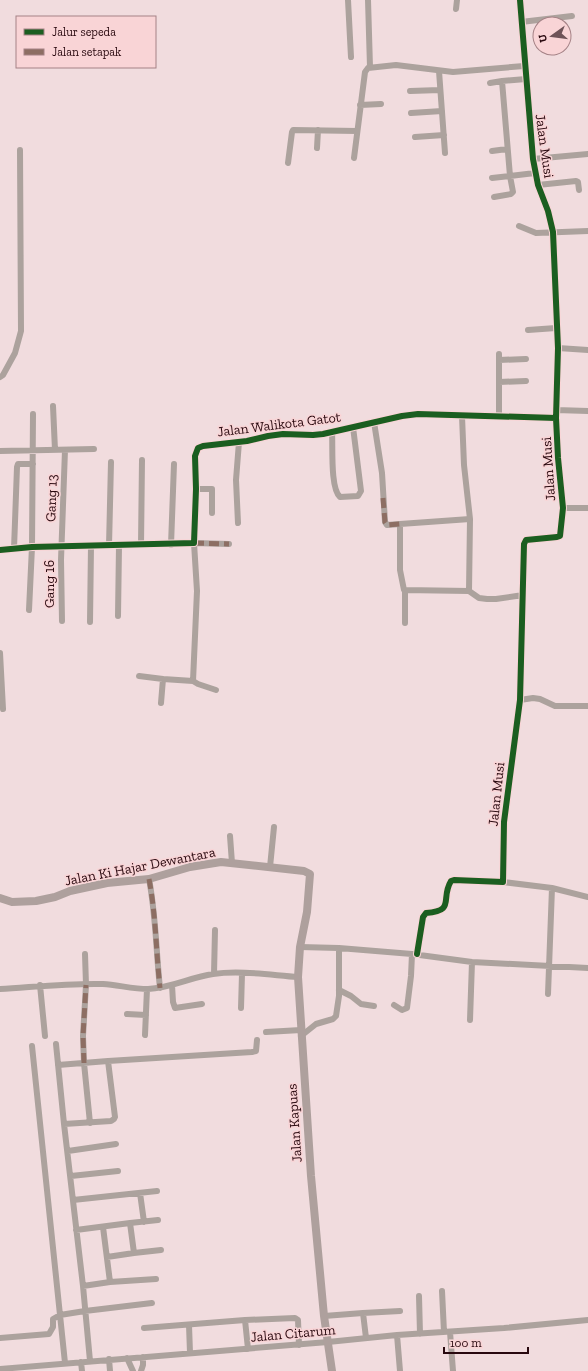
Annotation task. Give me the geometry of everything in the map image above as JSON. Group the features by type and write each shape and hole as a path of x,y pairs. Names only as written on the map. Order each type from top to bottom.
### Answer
{"main road":[{"name":"Jalan Ki Hajar Dewantara","path":"0,898 12,902 36,901 54,897 70,891 107,883 149,879 190,867 221,862 270,866 304,871 310,874"},
{"name":"Jalan Kapuas","path":"310,874 303,947 298,977 303,1032 311,1176 324,1316 332,1371"}],"street":[{"path":"348,0 351,57"},
{"path":"368,0 370,68"},
{"path":"456,9 457,0"},
{"name":"Jalan Musi","path":"503,882 504,822 520,700 524,544 526,540 560,536 562,508 556,418 558,348 553,232 548,210 538,185 533,159 524,66 520,0"},
{"path":"521,22 532,21"},
{"path":"354,158 364,72 366,70 370,68 396,65 453,72 524,66"},
{"path":"439,71 445,153"},
{"path":"490,83 526,79"},
{"path":"494,198 512,193 502,81"},
{"path":"410,91 440,90"},
{"path":"360,105 381,104"},
{"path":"411,113 442,111"},
{"path":"288,163 292,132 295,129 357,131"},
{"path":"317,148 318,130"},
{"path":"415,137 444,135"},
{"path":"492,151 507,149"},
{"path":"0,377 15,353 21,331 20,150"},
{"path":"533,159 588,154"},
{"path":"492,178 535,173"},
{"path":"538,185 576,181 578,182 579,190"},
{"path":"519,226 536,232 588,231"},
{"path":"528,330 556,328"},
{"path":"558,348 588,350"},
{"path":"498,417 499,357 526,359"},
{"path":"499,382 526,381"},
{"path":"53,406 55,450"},
{"path":"556,410 588,411"},
{"path":"29,610 32,547 33,414"},
{"name":"Jalan Walikota Gatot","path":"193,681 197,592 194,544 196,489 195,456 198,448 268,436 313,435 418,414 556,418"},
{"path":"462,416 464,465 470,519 469,591"},
{"path":"374,422 382,472 386,525 470,519"},
{"path":"332,432 334,479 337,494 340,497 358,496 361,491 352,427"},
{"path":"238,523 236,480 239,442"},
{"path":"0,451 94,448"},
{"name":"Gang 13","path":"62,547 65,450"},
{"path":"141,545 142,460"},
{"path":"109,546 111,462"},
{"path":"14,549 17,467 18,464 32,464"},
{"path":"171,545 174,464"},
{"path":"196,489 212,489 212,513"},
{"path":"562,508 588,508"},
{"path":"400,524 400,570 405,591 405,623"},
{"path":"0,550 32,547 228,544"},
{"path":"90,622 91,546"},
{"path":"118,616 119,546"},
{"name":"Gang 16","path":"62,547 62,621"},
{"path":"405,591 469,591 479,598 487,599 496,599 523,594"},
{"path":"0,653 3,709"},
{"path":"139,676 193,681 216,690"},
{"path":"161,703 163,679"},
{"path":"520,700 533,698 540,699 555,706 588,706"},
{"path":"270,866 274,827"},
{"path":"230,836 232,863"},
{"path":"149,879 152,894 160,988"},
{"path":"394,1006 402,1010 407,1008 414,954 423,917 426,914 440,912 444,908 448,887 451,881 503,882 552,888 588,897"},
{"path":"548,994 552,888"},
{"path":"214,974 215,930"},
{"path":"303,947 340,948 414,954 472,962 588,968"},
{"path":"266,1032 303,1032 316,1024 333,1019 336,1016 339,990 340,948"},
{"path":"85,954 86,985 83,1036 90,1123"},
{"path":"470,1020 472,962"},
{"path":"0,989 40,985 104,984 127,988 147,989 160,988 196,977 214,974 298,977"},
{"path":"241,1008 242,974"},
{"path":"40,985 45,1036"},
{"path":"172,985 173,1002 175,1008 202,1004"},
{"path":"145,1035 147,989"},
{"path":"339,990 351,996 361,1004 374,1006"},
{"path":"127,1014 146,1014"},
{"path":"58,1065 252,1052 256,1051 257,1040"},
{"path":"56,1044 90,1361"},
{"path":"32,1046 65,1363"},
{"path":"64,1124 111,1121 114,1119 115,1117 108,1061"},
{"path":"68,1151 116,1144"},
{"path":"71,1176 118,1171"},
{"path":"73,1200 158,1190"},
{"path":"140,1193 144,1222"},
{"path":"76,1230 158,1220"},
{"path":"130,1224 134,1253"},
{"path":"103,1227 110,1282"},
{"path":"107,1257 161,1250"},
{"path":"83,1286 110,1282 156,1279"},
{"path":"442,1291 452,1371"},
{"path":"419,1296 420,1334"},
{"path":"0,1338 49,1334 53,1327 53,1319 60,1315 152,1303"},
{"path":"324,1316 400,1311"},
{"path":"364,1313 366,1338"},
{"path":"144,1328 245,1320 295,1318 298,1320 299,1345"},
{"path":"245,1320 248,1348"},
{"name":"Jalan Citarum","path":"0,1369 588,1320"},
{"path":"189,1325 190,1353"},
{"path":"397,1335 400,1371"},
{"path":"140,1371 143,1366 143,1357"},
{"path":"127,1358 133,1371"},
{"path":"109,1359 110,1371"},
{"path":"81,1362 82,1371"},
{"path":"56,1364 57,1371"}],"marked path":[{"path":"383,498 385,522 387,525 400,524"},
{"path":"194,543 229,544"},
{"path":"149,879 155,920 160,988"},
{"path":"84,1063 83,1036 86,985"}],"cycle path":[{"path":"417,954 423,917 426,913 435,912 444,907 448,887 451,881 503,882 504,822 520,700 524,544 526,540 560,536 563,508 556,418 558,348 553,232 548,211 538,185 533,159 520,0"},
{"path":"0,550 32,547 194,543 196,489 195,456 198,448 203,446 247,441 283,434 323,434 402,416 418,414 556,418"}]}
